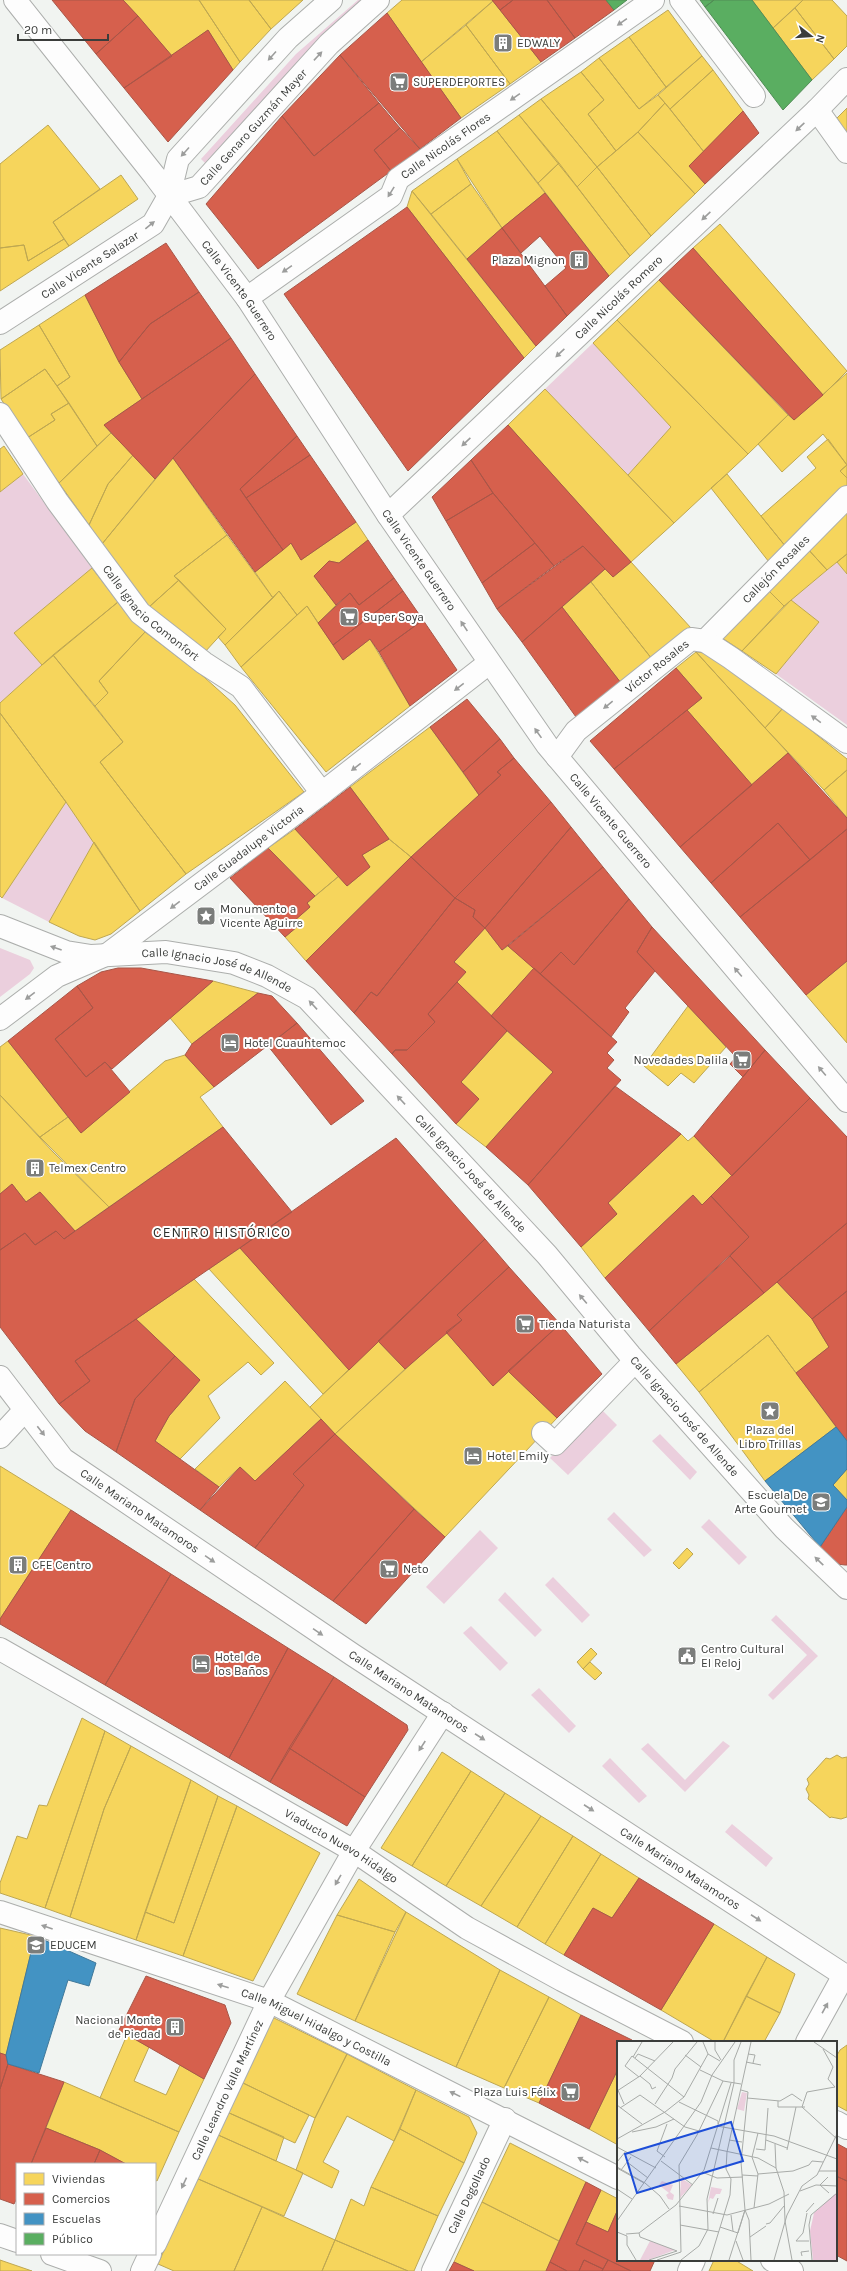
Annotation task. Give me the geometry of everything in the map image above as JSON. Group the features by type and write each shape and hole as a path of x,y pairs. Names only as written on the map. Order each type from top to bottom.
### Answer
{"street":[{"name":"Calle Vicente Guerrero","path":"15,0 170,196 247,298 388,515 489,663 557,757 847,1101"},
{"path":"170,196 178,160 288,38 331,0"},
{"name":"Calle Genaro Guzmán Mayer","path":"170,196 198,186 329,44 378,0"},
{"name":"Calle Nicolás Flores","path":"247,298 391,196 398,179 653,0"},
{"path":"681,0 754,96"},
{"name":"Calle Nicolás Romero","path":"388,515 817,110 847,79"},
{"path":"817,110 847,152"},
{"name":"Calle Vicente Salazar","path":"0,323 153,224 170,196"},
{"name":"Calle Ignacio Comonfort","path":"0,414 57,501 140,613 204,663 241,687 322,793"},
{"name":"Callejón Rosales","path":"705,641 847,497"},
{"name":"Víctor Rosales","path":"557,757 576,731 691,639 705,641 847,742"},
{"name":"Calle Guadalupe Victoria","path":"0,1019 57,976 108,954 322,793 489,663"},
{"name":"Calle Ignacio José de Allende","path":"0,926 66,952 91,956 166,952 234,963 267,976 307,998 547,1255 635,1361 784,1528 847,1588"},
{"path":"543,1433 555,1444 635,1361"},
{"name":"Calle Mariano Matamoros","path":"0,1377 63,1459 346,1651 845,1976"},
{"path":"0,1437 24,1410"},
{"name":"Viaducto Nuevo Hidalgo","path":"0,1648 354,1850 467,1928 562,1980 680,2041"},
{"name":"Calle Leandro Valle Martínez","path":"156,2242 269,2001 354,1850 443,1714"},
{"name":"Calle Miguel Hidalgo y Costilla","path":"0,1912 269,2001 505,2119 617,2177"},
{"path":"808,2041 845,1976"},
{"name":"Calle Degollado","path":"433,2271 505,2119"},
{"path":"837,2123 847,2128"},
{"path":"0,2235 16,2242"},
{"path":"55,2255 100,2271"},
{"path":"142,2271 150,2255"},
{"path":"689,2271 694,2261"},
{"path":"774,2261 792,2271"}],"shaded area":[{"path":"358,0 367,0 301,59 205,163 201,159 296,54"},
{"path":"593,343 671,427 628,475 545,389"},
{"path":"23,474 92,568 14,633 42,665 0,703 0,492"},
{"path":"837,562 847,574 847,725 776,674 819,622 791,600"},
{"path":"66,802 94,842 49,922 2,898"},
{"path":"0,948 30,960 34,968 30,974 0,997"},
{"path":"599,1407 617,1425 568,1475 550,1458"},
{"path":"660,1434 697,1472 690,1480 652,1441"},
{"path":"614,1512 652,1550 644,1557 607,1519"},
{"path":"709,1519 747,1557 739,1565 701,1527"},
{"path":"480,1530 498,1548 444,1604 426,1587"},
{"path":"553,1577 590,1615 582,1623 545,1585"},
{"path":"505,1592 542,1630 535,1637 498,1600"},
{"path":"776,1615 818,1656 773,1700 768,1695 807,1655 771,1620"},
{"path":"471,1626 508,1663 500,1671 463,1633"},
{"path":"539,1688 576,1726 569,1733 531,1695"},
{"path":"723,1741 730,1746 685,1792 641,1749 648,1743 685,1780"},
{"path":"610,1758 647,1796 639,1803 602,1766"},
{"path":"732,1824 773,1858 766,1867 725,1832"}],"building: Viviendas":[{"path":"123,0 199,0 240,62 233,70 208,30 172,56"},
{"path":"199,0 249,0 271,29 240,62"},
{"path":"249,0 303,0 271,29"},
{"path":"402,0 493,1 421,62 387,13"},
{"path":"752,0 803,0 773,28"},
{"path":"803,0 832,0 847,16 847,46 834,59 795,8"},
{"name":"EDWALY","path":"493,1 541,62 510,84 466,25"},
{"path":"795,8 834,59 812,80 773,28"},
{"path":"668,10 702,56 666,87 629,37"},
{"path":"466,25 510,84 461,118 421,62"},
{"path":"629,37 666,87 639,109 599,58"},
{"path":"702,56 713,70 670,109 658,95"},
{"path":"599,58 639,109 658,95 665,103 638,132 616,151 588,114 604,100 581,72"},
{"path":"713,70 743,111 704,152 670,109"},
{"path":"581,72 604,100 588,114 616,151 597,167 541,99"},
{"path":"541,99 597,167 577,187 519,115"},
{"path":"665,103 704,152 689,166 705,184 695,194 638,132"},
{"path":"847,108 847,142 833,122"},
{"path":"519,115 559,163 538,183 497,131"},
{"path":"48,125 100,189 53,222 64,239 28,261 24,245 0,248 0,164"},
{"path":"497,131 545,193 502,228 457,159"},
{"path":"638,132 695,194 651,236 597,167"},
{"path":"457,159 471,184 431,214 412,191"},
{"path":"559,163 630,256 609,276 538,183"},
{"path":"597,167 651,236 630,256 577,187"},
{"path":"121,175 138,199 69,246 53,222"},
{"path":"471,184 502,228 467,259 431,214"},
{"path":"412,191 536,346 524,358 407,207"},
{"path":"720,224 847,371 823,395 693,248"},
{"path":"64,239 69,246 0,291 0,248 24,245 28,261"},
{"path":"659,280 788,415 748,454 617,320"},
{"path":"85,295 119,362 142,399 104,425 111,433 97,446 57,386 70,377 39,325"},
{"path":"617,320 748,454 674,523 628,475 671,427 593,343"},
{"path":"39,325 70,377 57,386 45,369 1,399 0,350"},
{"path":"45,369 69,403 51,414 55,420 27,438 1,399"},
{"path":"847,373 847,465 823,434 782,472 758,444 788,415 794,420"},
{"path":"545,389 674,523 631,562 508,425"},
{"path":"69,403 97,446 59,483 27,438 55,420 51,414"},
{"path":"111,433 133,455 108,484 89,525 59,483"},
{"path":"828,439 847,465 840,471 847,478 847,489 786,547 761,516 816,468 807,457"},
{"path":"4,446 23,474 0,492 0,449"},
{"path":"133,455 155,479 102,544 89,525 108,484"},
{"path":"173,458 227,535 174,576 179,580 149,607 102,544"},
{"path":"847,465 847,478 840,471"},
{"path":"727,474 786,547 769,562 711,488"},
{"path":"847,507 847,554 827,570 806,547"},
{"path":"356,522 368,540 339,563 329,561 314,576 336,605 318,623 307,606 297,615 279,591 273,598 255,572 291,543 301,560"},
{"path":"227,535 273,598 225,645 218,637 226,629 174,576"},
{"path":"806,547 827,570 784,606 765,587"},
{"path":"847,554 847,574 837,562"},
{"path":"631,562 691,628 652,659 591,582 605,569 613,577"},
{"path":"92,568 118,602 42,665 14,633"},
{"path":"179,580 226,629 204,653 149,607"},
{"path":"591,582 652,659 621,683 562,607"},
{"path":"765,587 784,606 742,651 719,636"},
{"path":"279,591 297,615 241,667 225,645"},
{"path":"791,600 819,622 776,674 742,651"},
{"path":"118,602 145,632 99,681 108,693 95,706 53,655"},
{"path":"307,606 343,660 370,639 410,706 326,772 241,667"},
{"path":"145,632 204,677 235,705 304,792 186,874 100,762 123,742 95,706 108,693 99,681"},
{"path":"696,652 715,654 783,708 765,728"},
{"path":"696,652 788,753 752,785 687,710 702,698 676,668"},
{"path":"53,655 123,742 100,762 186,874 140,911 66,802 0,713 0,703"},
{"path":"783,708 847,759 847,770 824,790 765,728"},
{"path":"0,713 66,802 2,898 0,896"},
{"path":"430,727 479,795 411,857 389,839 350,787"},
{"path":"847,770 847,818 824,790"},
{"path":"295,829 339,876 315,896 268,848"},
{"path":"389,839 411,857 306,961 285,937 298,926 294,921 310,907 307,903 339,876 347,886 370,867 362,855"},
{"path":"94,842 140,911 111,934 95,940 79,936 49,922"},
{"path":"485,928 502,950 508,946 534,968 491,1016 457,982 466,972 454,962"},
{"path":"847,961 847,1043 806,995"},
{"path":"213,981 258,993 192,1044 170,1018"},
{"path":"688,1006 726,1047 694,1083 681,1073 668,1086 644,1066"},
{"path":"507,1031 553,1072 486,1147 456,1124 479,1099 461,1082"},
{"path":"8,1041 68,1117 40,1137 0,1095 0,1047"},
{"path":"185,1055 214,1087 200,1097 223,1127 109,1207 40,1137 68,1117 81,1133 165,1061"},
{"name":"Telmex Centro","path":"0,1095 53,1152 109,1207 75,1231 40,1192 26,1202 12,1184 0,1194"},
{"path":"681,1134 688,1141 694,1136 732,1176 702,1205 693,1195 605,1278 581,1247 617,1214 608,1203"},
{"path":"240,1248 349,1370 323,1394 209,1269"},
{"path":"194,1279 274,1363 261,1375 248,1362 208,1396 220,1418 180,1459 155,1441 169,1416 200,1380 136,1319"},
{"path":"777,1282 812,1319 829,1347 796,1373 768,1335 699,1392 676,1364"},
{"path":"446,1332 493,1386 508,1371 557,1418 445,1537 335,1434"},
{"path":"768,1335 836,1427 765,1481 699,1392"},
{"path":"378,1341 405,1369 335,1434 310,1407"},
{"path":"285,1381 321,1419 255,1481 240,1467 219,1487 195,1469"},
{"name":"CFE Centro","path":"0,1466 71,1510 0,1619"},
{"path":"847,1469 847,1500 833,1485"},
{"path":"687,1548 693,1554 679,1569 673,1563"},
{"path":"591,1648 597,1654 583,1669 577,1662"},
{"path":"590,1662 602,1673 595,1680 583,1669"},
{"path":"82,1718 105,1731 45,1908 0,1893 0,1883 17,1836 27,1839 39,1805 47,1806"},
{"path":"105,1731 131,1746 104,1809 70,1917 45,1908"},
{"path":"131,1746 191,1780 136,1940 70,1917 104,1809"},
{"path":"442,1752 471,1771 412,1866 381,1848"},
{"path":"837,1755 842,1758 847,1757 847,1817 841,1819 830,1818 808,1799 809,1795 806,1789 809,1784 807,1779 826,1758 830,1759"},
{"path":"471,1771 505,1793 446,1886 412,1866"},
{"path":"191,1780 218,1796 174,1923 145,1912"},
{"path":"505,1793 541,1816 481,1906 446,1886"},
{"path":"218,1796 237,1806 183,1956 136,1940 145,1912 174,1923"},
{"path":"237,1806 320,1853 253,1981 183,1956"},
{"path":"541,1816 573,1836 517,1927 481,1906"},
{"path":"573,1836 601,1854 545,1944 517,1927"},
{"path":"601,1854 639,1878 612,1918 593,1908 564,1955 545,1944"},
{"path":"359,1879 406,1912 395,1932 337,1915"},
{"path":"406,1912 500,1970 456,2067 355,2021"},
{"path":"337,1915 395,1932 355,2021 297,1994"},
{"path":"714,1924 767,1957 724,2041 713,2041 661,2010"},
{"path":"0,1928 35,1936 6,2055 0,2053"},
{"path":"767,1957 795,1974 780,2013 746,1996"},
{"path":"500,1970 549,1997 504,2088 456,2067"},
{"path":"746,1996 780,2013 765,2041 724,2041"},
{"path":"549,1997 581,2015 539,2103 504,2088"},
{"path":"272,2017 347,2054 315,2118 241,2082"},
{"path":"127,2035 149,2047 134,2081 166,2095 180,2065 204,2079 179,2132 100,2098"},
{"path":"847,2045 847,2111 837,2106 837,2055 840,2050"},
{"path":"347,2054 416,2090 394,2141 347,2116 323,2162 339,2171 332,2188 296,2170 315,2118"},
{"path":"617,2071 617,2144 589,2129"},
{"path":"64,2082 179,2132 157,2181 156,2163 124,2163 100,2150 46,2128"},
{"path":"241,2082 309,2115 295,2143 227,2112"},
{"path":"416,2090 469,2117 477,2133 464,2163 400,2129"},
{"path":"227,2112 284,2137 276,2161 216,2134"},
{"path":"46,2128 100,2150 94,2163 31,2163"},
{"path":"400,2129 464,2163 438,2216 371,2187"},
{"path":"216,2134 303,2173 284,2216 196,2178"},
{"path":"510,2143 586,2182 559,2241 482,2202"},
{"path":"196,2178 262,2207 234,2271 174,2271 158,2264"},
{"path":"371,2187 438,2216 414,2271 408,2271 335,2240 351,2199 364,2206"},
{"path":"601,2190 617,2198 617,2211 608,2232 586,2222"},
{"path":"482,2202 559,2241 546,2271 474,2271 454,2262"},
{"path":"262,2207 335,2240 322,2271 234,2271"},
{"path":"335,2240 408,2271 322,2271"},
{"path":"0,2260 32,2271 0,2271"},
{"path":"714,2261 737,2261 753,2271 709,2271"}],"building: Comercios":[{"path":"52,0 123,0 138,16 96,54"},
{"path":"492,0 513,0 500,10"},
{"path":"513,0 547,0 575,38 541,62 500,10"},
{"path":"547,0 606,0 614,10 575,38"},
{"name":"SUPERDEPORTES","path":"387,13 461,118 420,149 340,55"},
{"path":"138,16 172,56 124,88 96,54"},
{"path":"208,30 233,70 168,142 124,88"},
{"path":"340,55 379,103 314,156 282,116"},
{"path":"379,103 400,128 374,150 391,171 258,269 206,204 282,116 314,156"},
{"path":"743,111 759,133 705,184 689,166"},
{"path":"400,128 420,149 391,171 374,150"},
{"name":"Plaza Mignon","path":"545,193 609,276 567,316 545,286 566,268 540,236 521,253 502,228"},
{"path":"407,207 524,358 408,471 284,294"},
{"path":"502,228 567,316 536,346 467,259"},
{"path":"166,243 199,292 150,324 119,362 85,295"},
{"path":"693,248 823,395 794,420 659,280"},
{"path":"199,292 231,338 142,399 119,362 150,324"},
{"path":"231,338 255,374 173,458 155,479 104,425"},
{"path":"255,374 297,436 240,489 283,550 255,572 173,458"},
{"path":"508,425 631,562 613,577 583,546 554,566 493,493 471,460"},
{"path":"297,436 310,455 246,498 240,489"},
{"path":"310,455 356,522 301,560 291,543 283,550 246,498"},
{"path":"471,460 493,493 446,521 432,497"},
{"path":"493,493 535,543 482,583 446,521"},
{"path":"368,540 394,578 359,605 350,593 336,605 314,576 329,561 339,563"},
{"path":"535,543 554,566 497,609 482,583"},
{"path":"583,546 605,569 522,642 497,609"},
{"path":"394,578 403,591 333,645 318,623 350,593 359,605"},
{"path":"403,591 423,620 379,652 370,639 343,660 333,645"},
{"path":"562,607 621,683 576,717 522,642"},
{"path":"423,620 457,670 410,706 379,652"},
{"path":"676,668 702,698 614,769 590,741"},
{"path":"467,699 500,739 463,772 430,727"},
{"path":"687,710 752,785 680,847 614,769"},
{"path":"500,739 514,758 497,772 501,775 479,795 463,772"},
{"path":"788,753 847,818 847,829 810,860 778,823 711,883 680,847"},
{"path":"514,758 551,802 455,898 411,857 501,775 497,772"},
{"path":"350,787 389,839 362,855 370,867 347,886 295,829"},
{"path":"551,802 571,827 485,928 473,917 475,910 455,898"},
{"path":"778,823 810,860 740,917 711,883"},
{"path":"571,827 603,867 502,950 485,928"},
{"path":"847,829 847,961 806,995 740,917"},
{"path":"268,848 315,896 307,903 310,907 294,921 298,926 285,937 230,878"},
{"path":"411,857 455,898 377,996 371,992 354,1013 306,961"},
{"path":"603,867 629,899 574,965 561,952 540,974 508,946"},
{"path":"455,898 475,910 473,917 485,928 454,962 466,972 428,1014 435,1022 407,1050 395,1050 392,1054 354,1013 371,992 377,996"},
{"path":"629,899 652,927 637,952 655,971 625,1008 629,1012 611,1037 540,974 561,952 574,965"},
{"path":"652,927 765,1050 743,1077 730,1064 736,1057 637,952"},
{"path":"118,968 141,968 213,981 112,1069 105,1062 86,1077 55,1039 93,1008 77,986 101,972"},
{"path":"534,968 617,1042 607,1053 614,1060 607,1068 621,1080 528,1185 486,1147 553,1072 491,1016"},
{"path":"457,982 507,1031 461,1082 479,1099 456,1124 392,1054 395,1050 407,1050 435,1022 428,1014"},
{"path":"77,986 93,1008 55,1039 86,1077 105,1062 130,1092 81,1133 8,1041"},
{"path":"258,993 272,996 297,1023 214,1087 185,1055 192,1044"},
{"path":"297,1023 364,1101 331,1125 268,1046"},
{"path":"765,1050 810,1098 732,1176 694,1136"},
{"path":"615,1086 681,1134 608,1203 617,1214 581,1247 528,1185"},
{"path":"810,1098 847,1137 847,1223 764,1293 730,1256 749,1237 711,1196"},
{"path":"223,1127 292,1212 75,1361 90,1381 59,1404 0,1327 0,1250 25,1233 35,1245 56,1231 64,1239"},
{"path":"396,1138 485,1239 349,1370 240,1248"},
{"path":"12,1184 26,1202 40,1192 75,1231 64,1239 56,1231 35,1245 25,1233 0,1250 0,1194"},
{"path":"693,1195 702,1205 711,1196 749,1237 649,1331 605,1278"},
{"path":"847,1223 847,1291 812,1319 777,1282"},
{"path":"485,1239 509,1267 457,1315 462,1320 405,1369 378,1341"},
{"path":"730,1256 764,1293 676,1364 649,1331"},
{"path":"509,1267 560,1324 493,1386 446,1332 462,1320 457,1315"},
{"path":"847,1291 847,1441 796,1373 829,1347 812,1319"},
{"path":"136,1319 175,1356 135,1399 116,1452 85,1431 59,1404 90,1381 75,1361"},
{"path":"560,1324 602,1374 557,1418 508,1371"},
{"path":"175,1356 200,1380 169,1416 155,1441 219,1487 200,1510 116,1452 135,1399"},
{"path":"321,1419 335,1434 293,1474 304,1485 255,1548 200,1510 240,1467 255,1481"},
{"path":"335,1434 414,1509 333,1601 255,1548 304,1485 293,1474"},
{"path":"847,1507 847,1565 845,1565 837,1564 820,1547"},
{"name":"Neto","path":"414,1509 445,1537 366,1624 333,1601"},
{"path":"71,1510 171,1574 105,1685 0,1624 0,1619"},
{"path":"171,1574 288,1648 229,1758 105,1685"},
{"path":"288,1648 334,1677 270,1782 229,1758"},
{"path":"334,1677 407,1725 408,1730 365,1797 289,1748"},
{"path":"289,1748 365,1797 347,1826 270,1782"},
{"path":"639,1878 714,1924 661,2010 564,1955 593,1908 612,1918"},
{"name":"Nacional Monte de Piedad","path":"146,1976 225,2005 231,2023 204,2079 119,2030"},
{"path":"581,2015 632,2040 617,2041 617,2071 589,2129 539,2103"},
{"path":"0,2053 6,2055 8,2064 0,2089"},
{"path":"8,2064 64,2082 31,2163 16,2163 16,2200 14,2204 0,2199 0,2089"},
{"path":"46,2128 100,2150 94,2163 31,2163"},
{"path":"837,2144 847,2149 847,2181 837,2176"},
{"path":"100,2150 124,2163 94,2163"},
{"path":"837,2176 847,2181 847,2261 837,2256"},
{"path":"586,2182 601,2190 576,2244 608,2260 603,2269 584,2260 579,2271 567,2271 550,2262"},
{"path":"617,2211 617,2261 655,2261 650,2271 631,2271 576,2244 586,2222 608,2232"},
{"path":"584,2260 603,2269 602,2271 579,2271"},
{"path":"608,2260 631,2271 602,2271"},
{"path":"454,2262 474,2271 449,2271"},
{"path":"550,2262 567,2271 546,2271"}],"building: Escuelas":[{"path":"836,1427 847,1441 847,1469 833,1485 847,1500 847,1507 820,1547 765,1481"},
{"path":"35,1936 96,1963 89,1986 68,1980 39,2073 8,2064 6,2055"}],"building: Público":[{"path":"606,0 627,0 614,10"},
{"path":"700,0 714,0 705,7"},
{"path":"714,0 752,0 812,80 783,110 705,7"}],"place":[{"name":"EDWALY","path":"503,43"},
{"name":"SUPERDEPORTES","path":"399,82"},
{"name":"Plaza Mignon","path":"579,260"},
{"name":"Super Soya","path":"349,617"},
{"name":"Monumento a Vicente Aguirre","path":"206,916"},
{"name":"Hotel Cuauhtemoc","path":"230,1043"},
{"name":"Novedades Dalila","path":"742,1060"},
{"name":"Telmex Centro","path":"35,1168"},
{"name":"Tienda Naturista","path":"525,1324"},
{"name":"Plaza del Libro Trillas","path":"770,1411"},
{"name":"Hotel Emily","path":"473,1456"},
{"name":"Escuela De Arte Gourmet","path":"821,1502"},
{"name":"CFE Centro","path":"18,1565"},
{"name":"Neto","path":"389,1569"},
{"name":"Centro Cultural El Reloj","path":"687,1656"},
{"name":"Hotel de los Baños","path":"201,1664"},
{"name":"EDUCEM","path":"36,1945"},
{"name":"Nacional Monte de Piedad","path":"175,2027"},
{"name":"Plaza Luis Félix","path":"570,2092"}],"district":[{"name":"CENTRO HISTÓRICO","path":"222,1232"}]}
